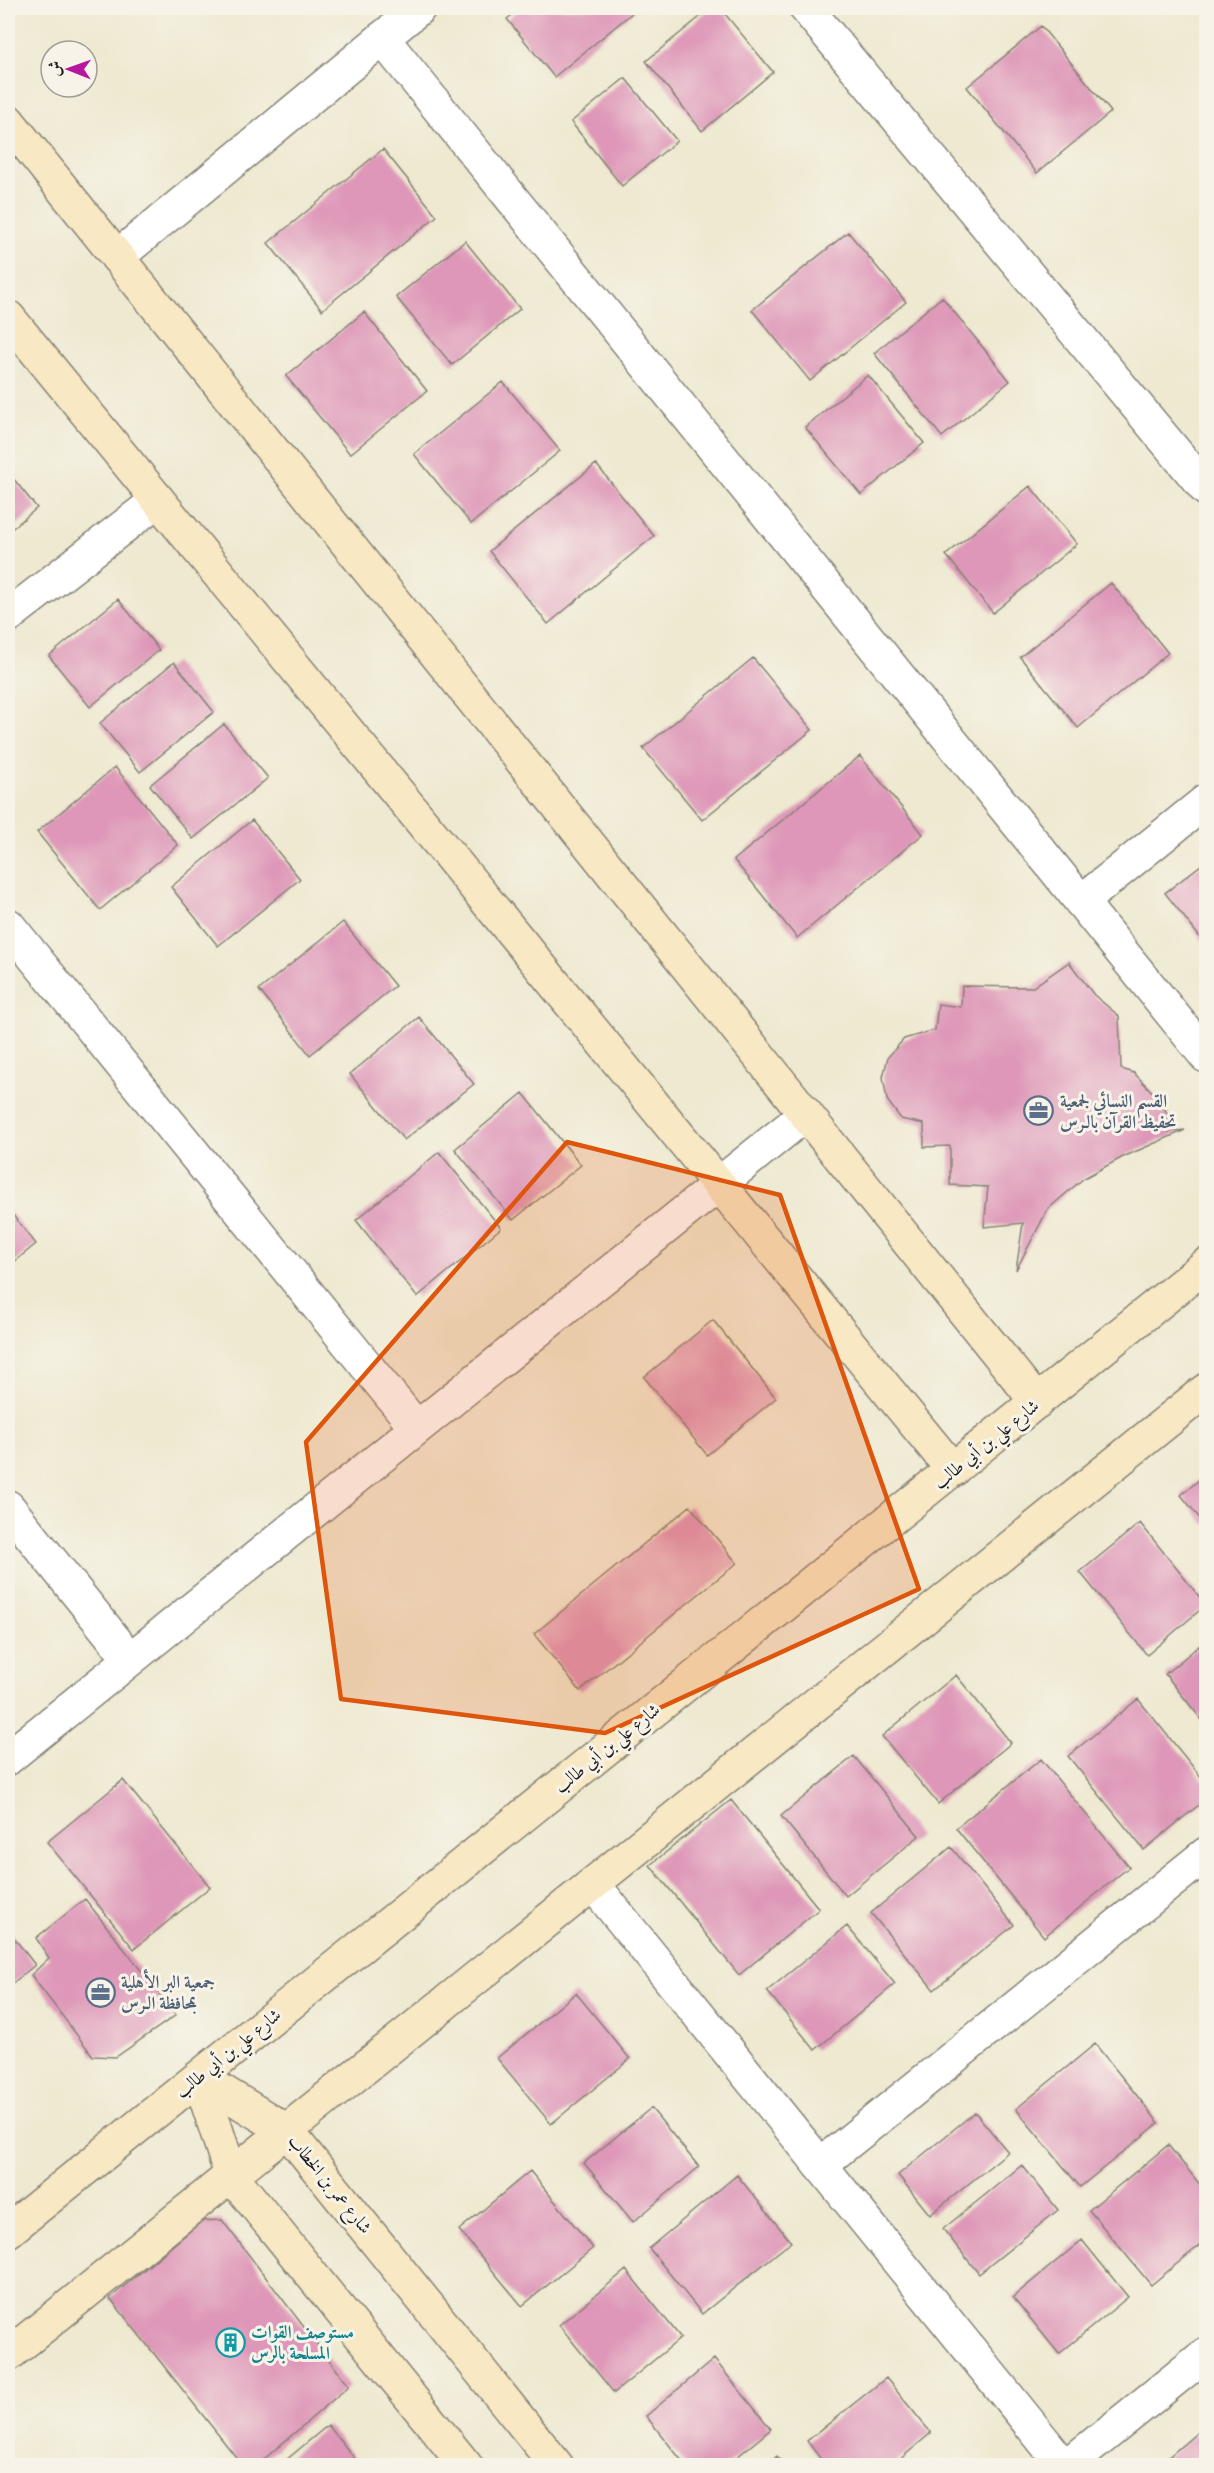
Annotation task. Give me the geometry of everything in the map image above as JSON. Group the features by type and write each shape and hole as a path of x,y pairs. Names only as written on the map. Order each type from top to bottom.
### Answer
{"street":[{"path":"117,257 419,8"},
{"path":"806,8 1206,489"},
{"path":"382,38 1206,1056"},
{"path":"8,121 1037,1402"},
{"path":"8,317 953,1470"},
{"path":"8,616 158,500"},
{"path":"1081,902 1206,801"},
{"path":"8,925 417,1428"},
{"path":"8,1758 806,1114"},
{"name":"شارع علي بن أبي طالب","path":"8,2231 1206,1265"},
{"path":"8,2355 1206,1390"},
{"path":"8,1508 130,1659"},
{"path":"820,2165 1206,1854"},
{"path":"593,1884 1066,2466 1206,2354"},
{"path":"199,2077 231,2175 466,2466"},
{"name":"شارع عمر بن الخطاب","path":"199,2077 287,2131 557,2466"}],"highlighted area":[{"path":"567,1142 780,1195 919,1589 605,1733 341,1699 306,1442"}],"building":[{"path":"521,8 638,8 554,77 507,19"},
{"path":"711,8 720,8 773,72 702,131 646,61"},
{"path":"1041,26 1111,112 1037,173 967,87"},
{"path":"625,78 677,141 622,186 571,122"},
{"path":"383,149 437,216 322,310 268,243"},
{"path":"848,232 906,302 810,381 752,310"},
{"path":"465,241 520,309 452,365 396,297"},
{"path":"942,297 1010,381 942,437 874,353"},
{"path":"364,312 427,391 350,454 286,376"},
{"path":"868,375 924,443 861,495 805,427"},
{"path":"503,382 560,451 471,524 414,454"},
{"path":"596,464 654,536 548,624 489,551"},
{"path":"8,472 37,508 8,532"},
{"path":"1030,486 1077,544 993,613 946,555"},
{"path":"1111,583 1168,653 1078,728 1020,657"},
{"path":"118,599 159,650 90,707 49,656"},
{"path":"753,658 812,730 702,820 643,748"},
{"path":"174,662 214,712 140,772 100,723"},
{"path":"224,724 268,778 193,839 150,785"},
{"path":"860,756 923,834 797,938 734,860"},
{"path":"115,767 178,845 100,910 37,832"},
{"path":"252,820 300,879 218,946 171,887"},
{"path":"1206,861 1206,945 1165,893"},
{"path":"343,922 395,986 310,1055 259,990"},
{"path":"1069,962 1094,995 1119,1016 1121,1069 1134,1073 1159,1099 1168,1115 1168,1132 1185,1130 1123,1157 1084,1178 1048,1209 1016,1270 1023,1223 984,1227 988,1187 950,1185 950,1146 924,1147 924,1124 901,1119 887,1100 883,1077 888,1057 904,1039 935,1030 938,1004 961,1007 962,986 1033,987"},
{"path":"419,1017 474,1084 404,1140 350,1074"},
{"path":"523,1093 581,1165 513,1220 455,1149"},
{"path":"439,1152 501,1228 417,1297 356,1220"},
{"path":"8,1209 36,1244 8,1267"},
{"path":"713,1320 776,1398 707,1455 644,1377"},
{"path":"1206,1474 1206,1526 1181,1495"},
{"path":"690,1506 737,1563 580,1691 534,1634"},
{"path":"1140,1523 1206,1605 1147,1655 1080,1572"},
{"path":"1206,1640 1206,1725 1165,1674"},
{"path":"956,1675 1011,1743 938,1804 882,1736"},
{"path":"1138,1699 1206,1783 1206,1799 1144,1850 1068,1756"},
{"path":"854,1756 919,1836 846,1896 781,1816"},
{"path":"1041,1759 1129,1867 1044,1937 956,1828"},
{"path":"123,1780 210,1887 134,1949 47,1842"},
{"path":"731,1800 819,1909 739,1975 650,1865"},
{"path":"951,1847 1014,1925 934,1990 871,1913"},
{"path":"85,1899 176,2015 116,2057 93,2056 31,1975 49,1958 36,1938"},
{"path":"847,1926 895,1984 815,2050 767,1991"},
{"path":"8,1930 35,1965 8,1987"},
{"path":"576,1993 630,2059 551,2124 497,2058"},
{"path":"1095,2044 1159,2123 1080,2187 1016,2109"},
{"path":"651,2108 699,2167 633,2222 584,2163"},
{"path":"975,2112 1008,2152 930,2215 898,2175"},
{"path":"1168,2145 1206,2192 1206,2240 1151,2285 1089,2210"},
{"path":"1022,2165 1058,2210 979,2274 943,2229"},
{"path":"530,2171 593,2248 522,2306 459,2230"},
{"path":"737,2175 791,2242 702,2314 649,2248"},
{"name":"مستوصف القوات المسلحة بالرس","path":"222,2220 349,2386 256,2466 243,2466 110,2298 202,2221"},
{"path":"1082,2240 1128,2297 1059,2354 1013,2297"},
{"path":"626,2270 681,2338 614,2393 559,2325"},
{"path":"714,2359 771,2429 726,2466 686,2466 646,2416"},
{"path":"886,2378 931,2433 892,2466 826,2466 807,2441"},
{"path":"328,2425 361,2466 279,2466"},
{"path":"1206,2425 1206,2466 1158,2466"},
{"path":"777,2456 785,2466 766,2466"}],"place":[{"name":"القسم النسائي لجمعية تحفيظ القرآن بالـرس","path":"1039,1111"},
{"name":"جمعية البر الأهلية بمحافظة الـرس","path":"100,1992"},
{"name":"مستوصف القوات المسلحة بالرس","path":"230,2342"}]}
